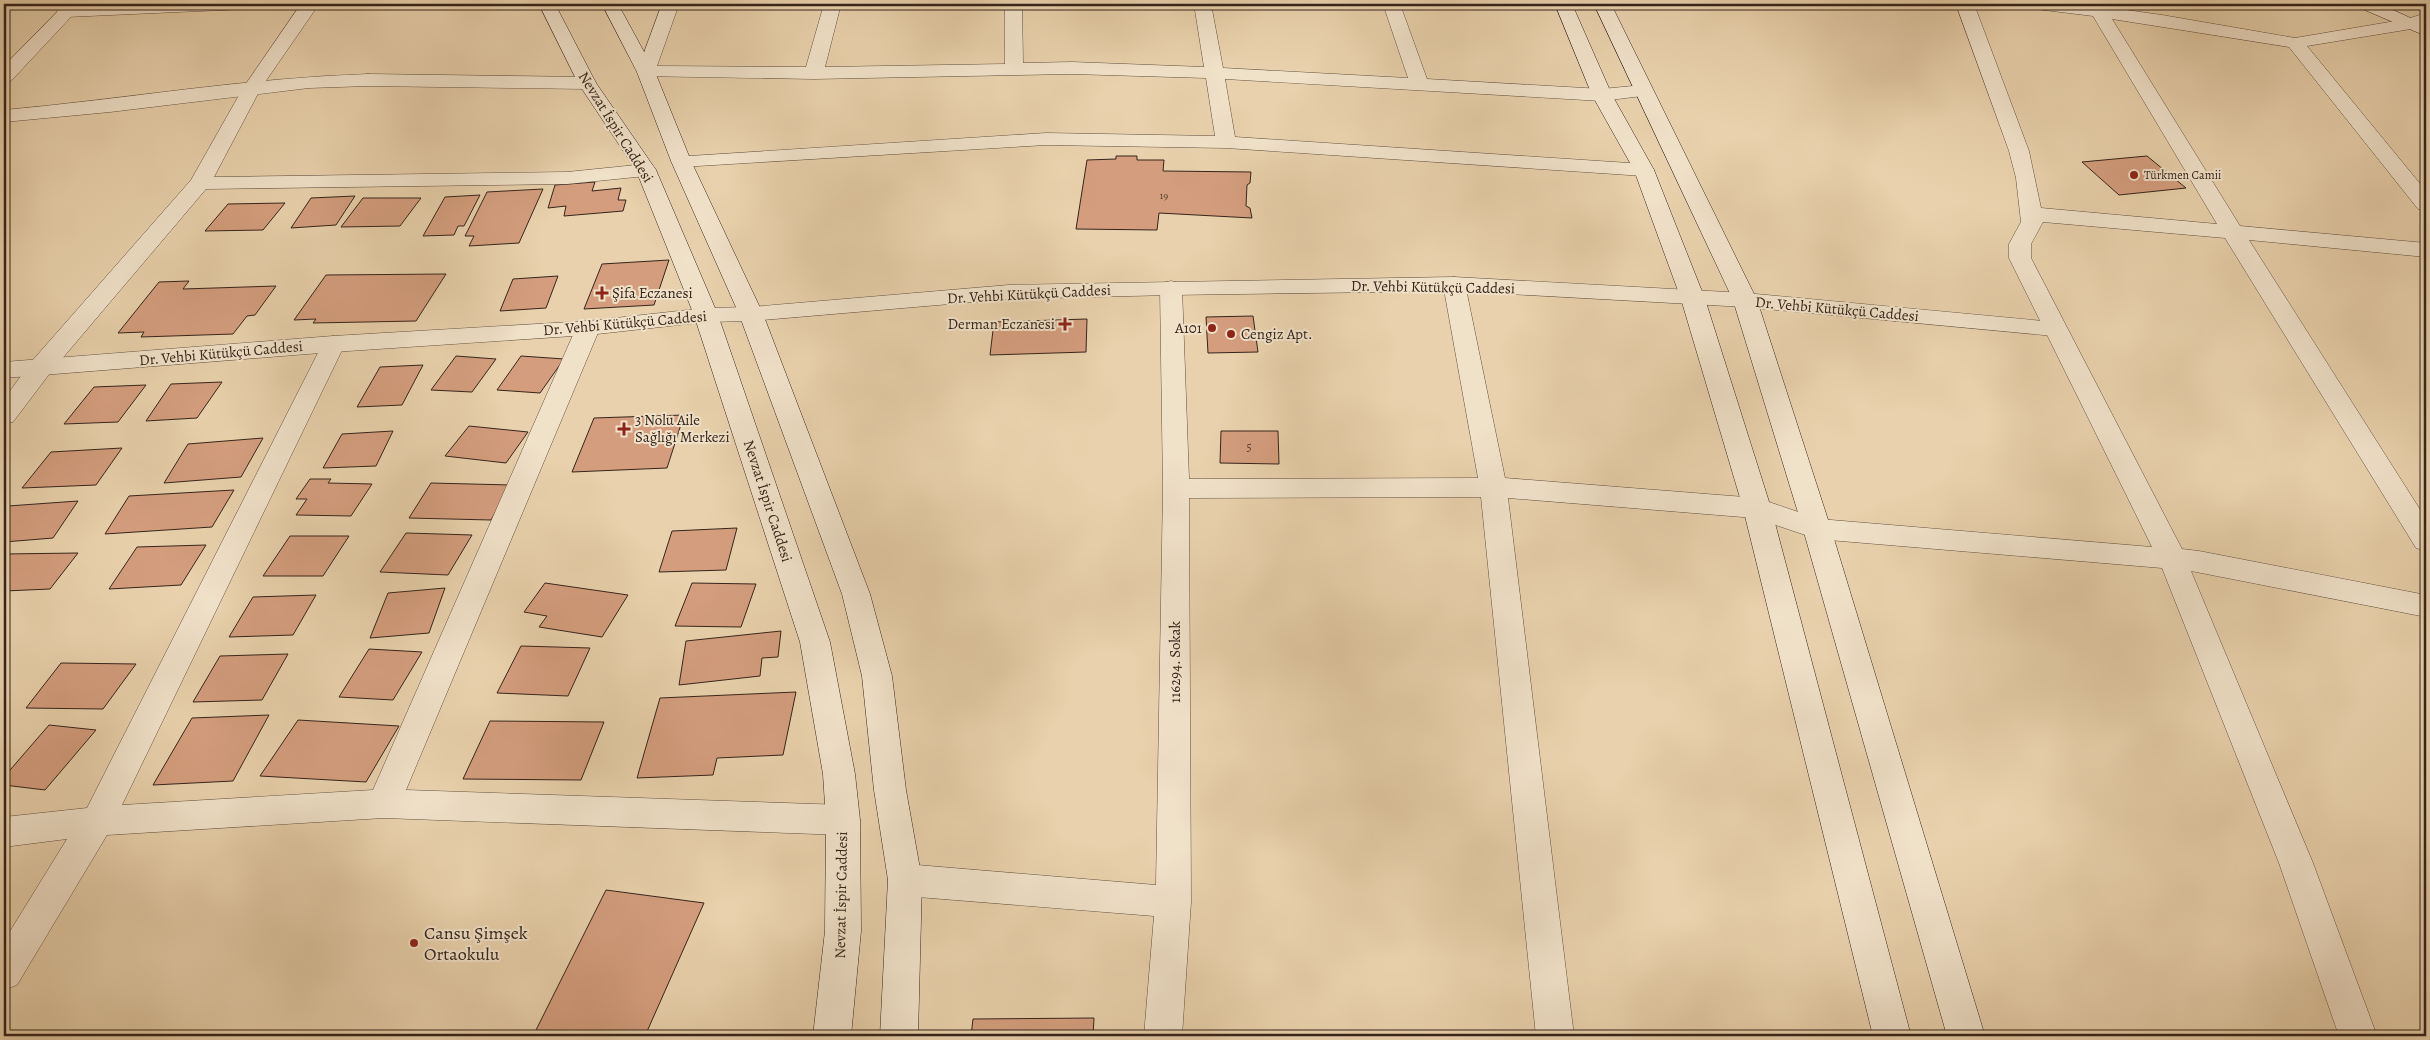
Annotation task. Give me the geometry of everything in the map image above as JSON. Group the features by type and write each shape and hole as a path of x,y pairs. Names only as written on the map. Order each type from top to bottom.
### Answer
{"street":[{"path":"4,77 70,8 245,4"},
{"path":"4,416 41,367 200,183 252,88 310,4"},
{"name":"Nevzat İspir Caddesi","path":"547,4 587,83 646,170 706,315 815,642 839,774 843,820 843,931 832,1036"},
{"path":"610,4 646,72 681,161 751,314 804,460 856,594 877,676 890,790 905,880 899,1036"},
{"path":"646,72 670,4"},
{"path":"814,73 832,4"},
{"path":"1014,4 1014,68"},
{"path":"1203,4 1226,142"},
{"path":"1392,4 1419,84"},
{"path":"1563,4 1602,95 1644,170 1693,299 1757,508 1892,1036"},
{"path":"1602,4 1745,300 1817,529 1966,1036"},
{"path":"1965,4 2019,151 2032,222 2020,244 2020,258 2054,329 2172,558 2296,863 2358,1036"},
{"path":"2036,4 2096,7 2295,43 2421,25"},
{"path":"2162,20 2175,4"},
{"path":"2366,4 2421,25"},
{"path":"2404,4 2426,14"},
{"path":"2096,7 2233,233 2426,541"},
{"path":"2295,43 2426,204"},
{"path":"646,72 814,73 1072,68 1214,73 1602,95 1643,91"},
{"path":"4,116 110,106 309,82 368,80 587,83"},
{"path":"681,161 1046,139 1226,142 1644,170"},
{"path":"200,183 567,178 646,170"},
{"path":"2031,214 2426,250"},
{"path":"1454,284 1493,487 1555,1036"},
{"name":"Dr. Vehbi Kütükçü Caddesi","path":"4,370 332,344 588,328 706,315 751,314 1009,292 1171,288 1454,284 1693,299 1745,300 2054,329"},
{"name":"116294. Sokak","path":"1163,1036 1173,902 1176,489 1171,288"},
{"path":"384,804 588,328"},
{"path":"4,973 97,821 332,344"},
{"path":"1176,489 1493,487 1757,508 1817,529 2199,561 2426,606"},
{"path":"4,832 97,821 384,804 843,820"},
{"path":"905,880 1173,902"}],"building":[{"path":"1116,156 1137,156 1137,160 1164,160 1163,171 1251,172 1250,183 1247,185 1246,206 1250,208 1252,218 1159,213 1157,230 1076,229 1087,160 1116,159"},
{"name":"Türkmen Camii","path":"2147,156 2186,188 2119,195 2082,162"},
{"path":"595,182 592,191 621,188 618,200 626,200 623,211 564,216 566,206 548,208 555,185"},
{"path":"543,189 519,243 469,246 474,236 465,236 487,192"},
{"path":"480,195 464,226 458,226 454,235 423,236 445,197"},
{"path":"355,196 336,225 291,228 311,198"},
{"path":"363,198 421,198 400,226 341,227"},
{"path":"285,203 263,230 205,231 228,204"},
{"path":"669,260 654,305 584,309 602,264"},
{"path":"446,274 416,321 313,323 316,319 294,320 326,275"},
{"path":"558,276 546,308 500,311 513,279"},
{"path":"189,281 183,289 276,286 255,315 247,316 233,334 141,337 144,332 118,333 159,282"},
{"name":"Cengiz Apt.","path":"1253,316 1258,352 1208,353 1206,317"},
{"path":"1087,319 1086,352 990,355 994,322"},
{"path":"456,356 496,359 472,392 431,390"},
{"path":"521,356 564,359 540,393 497,390"},
{"path":"423,365 402,405 357,407 380,367"},
{"path":"222,382 197,418 146,421 171,384"},
{"path":"146,385 118,422 64,424 94,387"},
{"path":"684,415 667,468 572,472 594,418"},
{"path":"469,426 528,432 506,463 445,456"},
{"path":"393,431 376,466 323,468 342,434"},
{"path":"1221,431 1278,431 1279,464 1220,463"},
{"path":"263,438 241,477 164,483 188,444"},
{"path":"122,448 96,485 22,488 51,452"},
{"path":"310,479 331,479 328,483 372,484 351,516 296,515 307,499 296,499"},
{"path":"431,483 511,485 491,520 409,518"},
{"path":"234,490 212,527 105,534 129,496"},
{"path":"78,501 53,538 4,542 4,512 8,506"},
{"path":"737,528 726,570 659,572 672,531"},
{"path":"406,533 472,535 448,575 380,572"},
{"path":"290,536 349,536 323,576 263,576"},
{"path":"206,545 181,585 109,589 137,547"},
{"path":"78,553 50,589 4,591 4,554"},
{"path":"545,583 628,595 602,637 539,627 547,616 524,612"},
{"path":"692,583 756,584 741,627 675,626"},
{"path":"445,588 429,633 370,638 388,593"},
{"path":"316,595 293,635 229,637 253,597"},
{"path":"781,631 778,657 762,658 760,676 679,685 686,641"},
{"path":"521,646 590,648 568,696 497,693"},
{"path":"369,649 422,652 393,700 339,697"},
{"path":"288,654 262,700 193,702 220,656"},
{"path":"61,663 136,664 103,709 26,708"},
{"path":"796,692 783,755 717,758 713,775 637,778 660,698"},
{"path":"269,715 233,781 153,785 192,718"},
{"path":"298,720 399,726 366,782 260,776"},
{"path":"490,721 604,722 581,780 463,779"},
{"path":"49,725 96,730 45,790 4,785 4,777"},
{"path":"606,890 704,903 645,1036 533,1036"},
{"path":"1094,1018 1093,1036 971,1036 973,1019"}],"place":[{"name":"Türkmen Camii","path":"2134,175"},
{"name":"Şifa Eczanesi","path":"602,293"},
{"name":"Derman Eczanesi","path":"1065,324"},
{"name":"A101","path":"1212,328"},
{"name":"Cengiz Apt.","path":"1231,334"},
{"name":"3 Nolu Aile Sağlığı Merkezi","path":"624,429"},
{"name":"Cansu Şimşek Ortaokulu","path":"414,943"}]}
